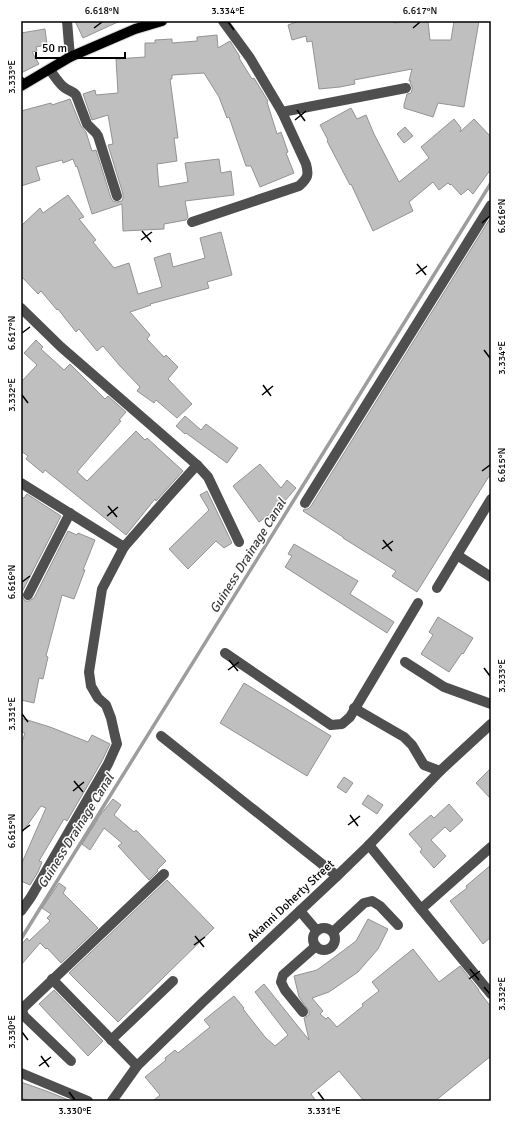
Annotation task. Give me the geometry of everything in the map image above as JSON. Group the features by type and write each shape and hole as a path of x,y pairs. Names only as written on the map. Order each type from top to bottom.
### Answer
{"main road":[{"path":"21,86 70,57 135,29 162,21"}],"street":[{"path":"67,21 70,57"},
{"path":"192,222 300,186 306,180 308,172 306,164 282,112 250,58 223,21"},
{"path":"50,70 65,88 74,92 76,95 87,124 96,133 117,196"},
{"path":"282,112 406,88"},
{"path":"305,503 491,206"},
{"path":"21,308 61,347 197,465 208,478 239,542"},
{"path":"21,911 31,897 108,764 117,744 111,718 106,705 98,698 91,686 89,672 102,589 124,547 197,465"},
{"path":"21,483 124,547"},
{"path":"437,588 491,499"},
{"path":"28,595 70,513"},
{"path":"457,555 491,577"},
{"path":"225,653 331,725 342,724 350,717 418,603"},
{"path":"405,662 444,687 491,704"},
{"path":"354,708 404,737 412,745 424,765 440,771"},
{"name":"Akanni Doherty Street","path":"112,1101 136,1066 300,911 369,844 440,771 491,724"},
{"path":"161,736 336,876"},
{"path":"369,844 491,994"},
{"path":"421,909 491,847"},
{"path":"71,1061 24,1016 22,1010 24,1006 52,979 164,874"},
{"path":"332,932 364,903 372,901 380,906 398,925"},
{"path":"300,911 317,931"},
{"path":"325,928 332,932 335,936 334,944 328,949 319,949 313,938 314,934 325,928"},
{"path":"303,1012 285,990 281,982 283,975 316,946"},
{"path":"52,979 136,1066"},
{"path":"111,1040 174,981"},
{"path":"21,1073 88,1101"}],"building":[{"path":"75,21 120,21 83,38"},
{"path":"299,21 394,21 394,23 428,21 430,40 451,40 454,21 479,21 464,107 438,103 433,117 404,108 407,94 411,93 412,90 410,83 411,81 409,81 412,69 354,80 355,84 319,89 312,41 307,42 306,36 292,40 288,25"},
{"path":"45,29 47,45 36,47 37,51 32,52 39,64 21,73 21,33"},
{"path":"217,35 218,48 230,41 252,79 254,78 268,101 267,102 277,134 281,132 288,152 286,153 294,173 260,187 251,166 246,166 229,117 227,118 219,97 204,73 172,75 172,79 170,79 178,138 174,138 177,161 157,164 159,187 188,182 185,163 219,159 221,173 231,171 234,195 185,201 188,217 186,220 164,224 164,229 123,231 122,204 92,214 77,166 76,167 73,159 63,163 62,160 36,167 40,180 21,186 21,111 51,103 52,105 70,99 81,126 86,132 92,151 96,150 111,198 116,202 122,201 123,194 108,145 113,144 108,115 92,120 83,94 95,90 96,95 118,93 116,59 145,57 145,43 155,43 155,40 172,39 172,43 197,41 197,37"},
{"path":"351,108 357,119 366,115 374,134 399,182 429,158 421,147 454,119 461,128 460,132 474,119 491,137 491,169 473,194 468,189 461,195 451,184 450,185 448,183 439,190 433,182 409,202 413,211 373,231 351,184 350,185 320,125"},
{"path":"405,127 413,136 404,143 397,134"},
{"path":"68,195 84,217 79,219 96,240 93,242 114,268 129,263 138,294 162,287 154,258 170,253 173,267 205,258 200,238 221,232 232,275 207,282 209,288 150,304 151,305 130,312 150,335 147,339 164,357 166,355 178,367 168,379 192,404 177,418 156,400 154,403 137,391 140,387 103,346 97,351 79,329 76,332 58,309 57,310 41,291 38,294 21,276 21,226 40,208 43,213"},
{"path":"491,217 491,473 417,592 392,576 396,571 303,511 311,506"},
{"path":"36,340 43,347 41,349 64,370 70,364 105,399 108,396 126,412 119,420 121,421 77,472 87,481 136,431 145,440 147,438 183,471 156,501 155,499 126,535 45,470 43,473 26,459 28,456 21,451 21,382 37,365 24,353"},
{"path":"185,416 201,430 206,424 238,448 227,463 176,426"},
{"path":"260,464 281,488 287,480 296,488 272,516 270,514 259,522 233,486"},
{"path":"207,491 232,543 224,548 216,541 188,569 169,549 209,510 200,495"},
{"path":"27,494 61,516 22,592 22,596 25,601 29,601 34,598 68,531 77,535 78,533 95,540 83,570 85,570 74,599 62,595 46,656 48,657 43,679 39,678 34,703 21,700 21,497 24,498"},
{"path":"294,544 358,581 350,594 394,622 387,633 285,567 292,556 288,554"},
{"path":"438,617 473,638 449,672 421,654 433,635 429,632"},
{"path":"244,683 331,736 307,776 220,723"},
{"path":"21,718 50,727 88,742 92,735 110,744 102,761 67,821 64,819 39,861 42,862 30,885 21,881 21,865 46,808 41,806 21,834 21,745 25,733 21,732"},
{"path":"491,768 491,799 476,783"},
{"path":"344,777 353,783 346,793 337,787"},
{"path":"368,795 383,805 377,814 362,804"},
{"path":"113,799 121,805 114,815 134,832 136,830 166,861 149,880 118,846 122,843 104,828 90,850 82,844 97,819"},
{"path":"449,804 463,820 450,832 445,827 431,840 446,856 434,868 420,852 422,849 409,834 431,815 434,818"},
{"path":"491,865 491,937 483,944 450,901 467,888 466,886"},
{"path":"167,880 214,928 118,1022 69,973"},
{"path":"59,883 66,888 63,893 98,928 61,963 47,948 46,949 40,943 21,965 21,945 27,938 29,941 50,921 47,918 51,914 42,908"},
{"path":"368,919 388,929 378,949 358,972 329,992 312,998 323,1011 320,1014 326,1019 328,1017 337,1027 379,991 372,982 413,949 439,982 460,966 479,990 491,1007 491,1056 435,1101 364,1101 339,1071 311,1094 316,1101 153,1101 160,1095 145,1077 166,1060 165,1058 175,1050 178,1053 210,1027 204,1020 234,996 265,1037 275,1046 288,1035 255,992 264,984 309,1040 304,1018 309,1015 309,1011 299,997 294,976 317,970 356,941"},
{"path":"54,990 103,1041 88,1056 39,1004"},
{"path":"21,1082 71,1101 31,1101 21,1098"}],"waterway":[{"name":"Guiness Drainage Canal","path":"21,939 491,183"}]}
